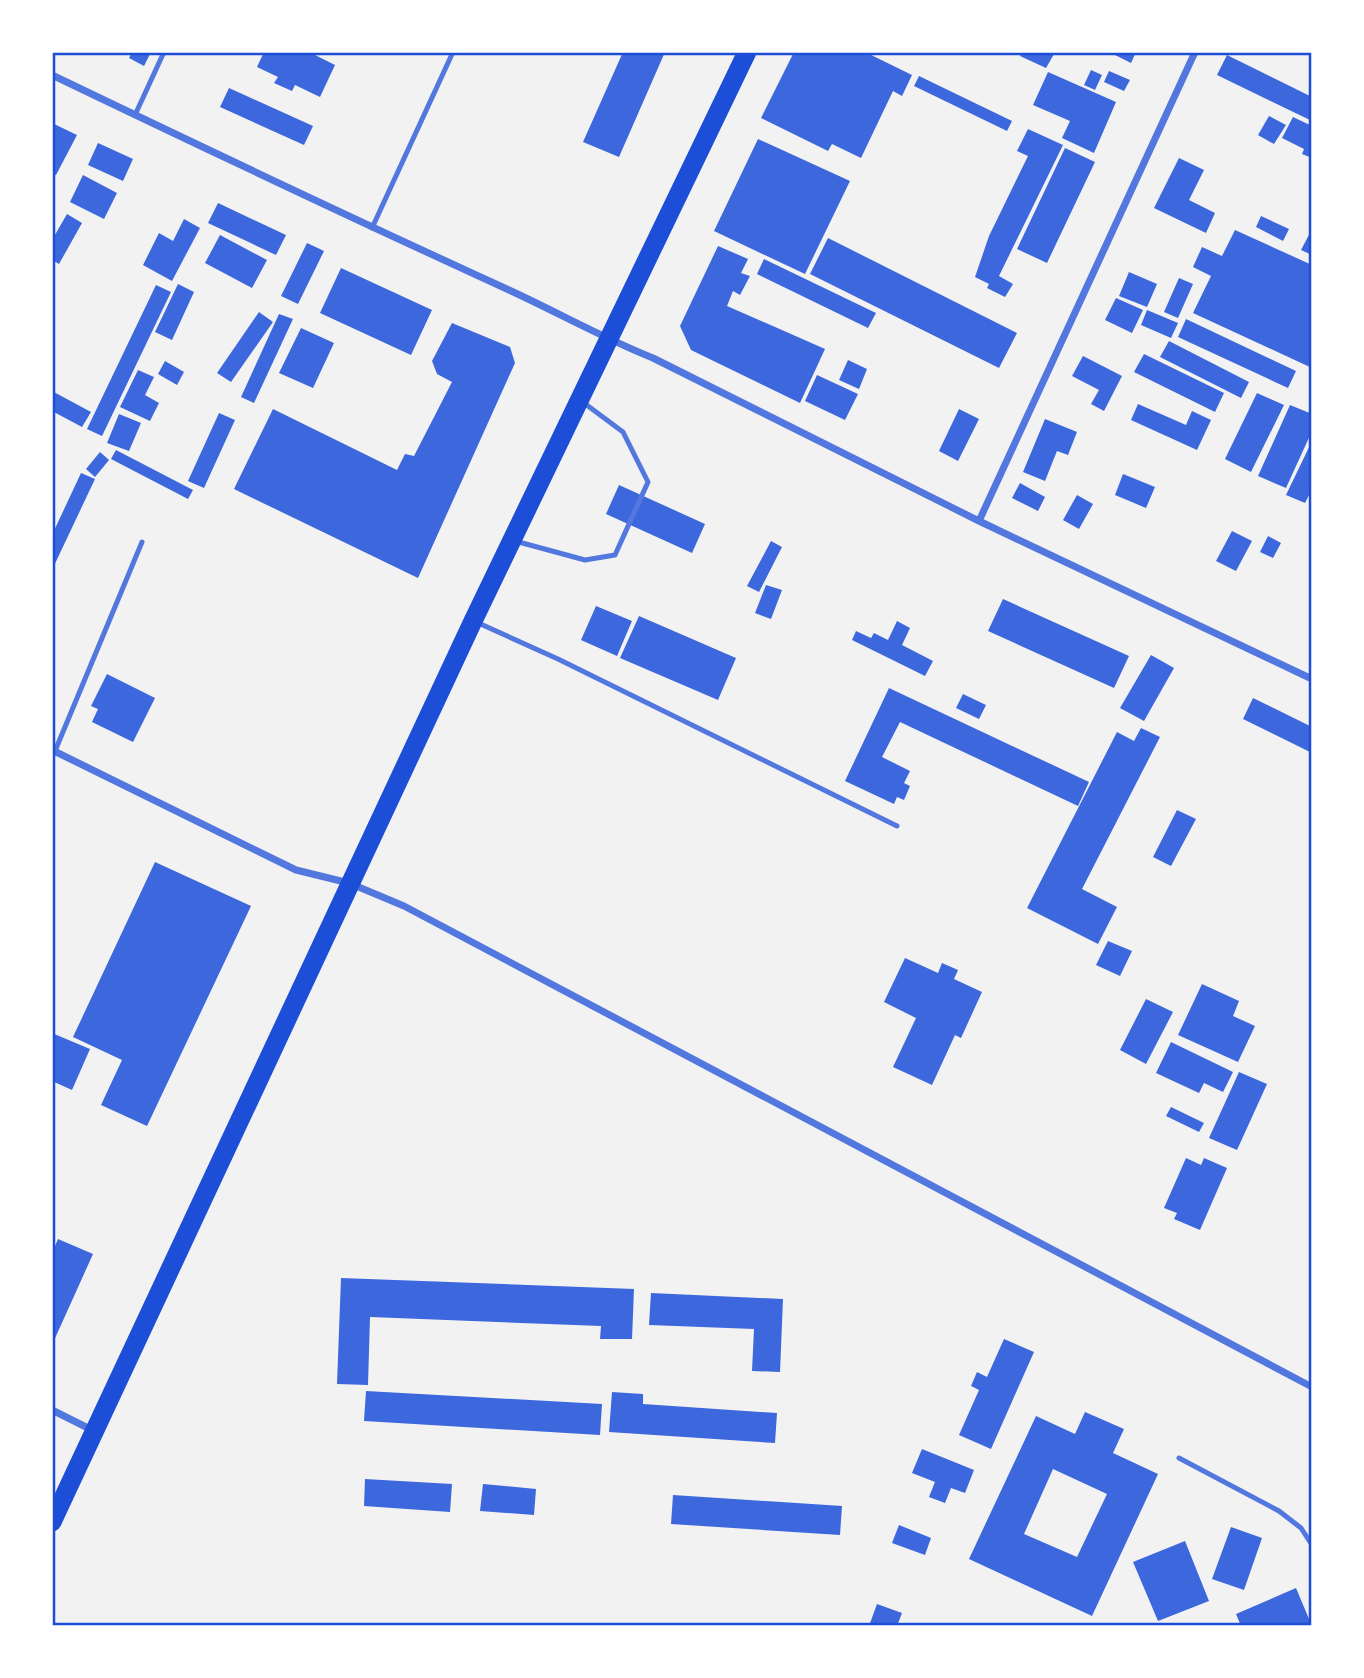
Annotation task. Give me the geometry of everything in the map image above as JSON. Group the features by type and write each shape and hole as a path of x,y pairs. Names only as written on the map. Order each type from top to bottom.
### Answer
{"highway":[{"path":"52,1522 349,883 747,52"}],"street":[{"path":"978,521 1195,52"},
{"path":"52,75 372,228 567,317 607,340 653,358 978,521 1311,679"},
{"path":"54,750 296,870 349,883 404,906 1311,1387"},
{"path":"52,1410 96,1432"}],"lane":[{"path":"135,115 164,52"},
{"path":"372,228 453,52"},
{"path":"512,540 585,560 615,555 648,482 623,432 579,399"},
{"path":"54,750 142,542"},
{"path":"473,621 558,659 897,826"},
{"path":"1179,1458 1279,1511 1301,1528 1311,1545"}],"building":[{"path":"132,52 151,52 144,66 129,58"},
{"path":"264,52 309,52 335,65 320,97 295,85 292,91 274,83 278,77 257,67"},
{"path":"623,52 665,52 619,157 583,142"},
{"path":"794,52 865,52 912,75 902,96 893,91 861,158 832,144 828,151 761,118"},
{"path":"1022,52 1054,54 1046,68 1020,56"},
{"path":"1109,52 1136,52 1131,63"},
{"path":"1227,55 1312,97 1312,121 1217,75"},
{"path":"1091,70 1102,75 1095,90 1084,85"},
{"path":"1109,71 1130,80 1124,91 1104,82"},
{"path":"1048,72 1116,102 1094,153 1062,138 1070,121 1033,105"},
{"path":"919,76 1012,121 1007,131 914,86"},
{"path":"229,88 313,126 304,145 220,107"},
{"path":"1269,116 1286,125 1274,144 1258,135"},
{"path":"1293,117 1312,126 1312,158 1302,154 1304,149 1282,138"},
{"path":"52,123 77,135 56,175 52,174"},
{"path":"1028,129 1063,145 999,276 1013,284 1005,297 987,288 989,284 975,277 989,236 1028,156 1017,151"},
{"path":"758,139 850,181 805,274 714,231"},
{"path":"98,143 133,159 123,181 88,165"},
{"path":"1065,148 1095,162 1047,263 1017,249"},
{"path":"1179,158 1204,170 1189,200 1215,213 1206,233 1154,208"},
{"path":"83,175 117,193 104,219 70,202"},
{"path":"218,203 286,235 276,255 208,223"},
{"path":"67,214 82,223 59,264 52,260 52,240"},
{"path":"1261,216 1289,229 1283,241 1256,227"},
{"path":"184,219 200,228 172,281 143,265 159,233 173,241"},
{"path":"1312,229 1312,255 1301,250"},
{"path":"1235,230 1312,265 1312,368 1193,313 1211,276 1193,267 1202,247 1222,256"},
{"path":"220,235 267,260 252,288 205,263"},
{"path":"828,238 1017,333 999,368 810,274"},
{"path":"307,243 324,251 298,304 281,296"},
{"path":"718,246 748,259 741,273 750,276 740,295 733,291 727,306 825,349 800,403 691,350 680,326"},
{"path":"764,259 876,313 868,328 757,274"},
{"path":"341,268 432,310 411,355 320,313"},
{"path":"1129,272 1157,284 1147,307 1119,296"},
{"path":"1179,278 1193,284 1178,318 1164,312"},
{"path":"178,284 194,292 172,340 155,332"},
{"path":"156,285 171,292 102,436 87,429"},
{"path":"1116,298 1143,310 1132,333 1105,320"},
{"path":"1147,310 1178,323 1171,338 1141,325"},
{"path":"259,312 273,322 231,382 217,373"},
{"path":"279,314 293,319 254,403 241,397"},
{"path":"1186,319 1296,371 1288,388 1178,337"},
{"path":"452,323 510,347 515,363 418,578 234,489 273,409 397,470 405,454 414,456 452,382 437,374 432,361"},
{"path":"301,328 334,343 313,388 279,373"},
{"path":"1169,341 1249,382 1241,398 1160,357"},
{"path":"1144,354 1224,393 1215,412 1134,372"},
{"path":"1083,356 1122,376 1104,411 1091,404 1099,390 1072,376"},
{"path":"848,360 867,369 859,389 839,380"},
{"path":"165,361 184,372 177,385 158,374"},
{"path":"138,370 154,377 145,395 159,403 150,421 120,407"},
{"path":"817,375 858,394 845,420 805,401"},
{"path":"52,391 91,412 82,427 52,411"},
{"path":"1257,393 1284,405 1251,472 1225,459"},
{"path":"1138,404 1186,425 1192,411 1211,420 1197,450 1131,420"},
{"path":"1290,405 1312,414 1312,431 1286,488 1258,476"},
{"path":"959,409 979,419 958,461 939,451"},
{"path":"219,413 235,420 204,488 188,481"},
{"path":"119,414 141,423 129,451 107,443"},
{"path":"1045,419 1077,432 1068,455 1057,451 1045,481 1023,472"},
{"path":"1312,441 1312,489 1305,503 1286,495"},
{"path":"116,450 193,490 188,499 111,459"},
{"path":"100,452 109,460 95,477 86,469"},
{"path":"81,473 95,479 52,570 52,535"},
{"path":"1123,474 1155,487 1146,508 1115,495"},
{"path":"1020,483 1045,497 1038,511 1012,498"},
{"path":"619,485 705,524 692,553 606,514"},
{"path":"1077,495 1093,504 1079,529 1063,520"},
{"path":"1232,531 1252,541 1236,571 1216,561"},
{"path":"1268,536 1281,543 1273,558 1260,552"},
{"path":"771,541 782,547 759,592 747,586"},
{"path":"766,585 782,590 771,619 755,613"},
{"path":"1003,599 1129,656 1114,688 988,631"},
{"path":"596,606 632,621 617,656 581,640"},
{"path":"639,616 736,658 718,700 620,658"},
{"path":"897,621 910,628 902,645 933,661 925,676 852,640 856,631 871,638 874,633 888,640"},
{"path":"1151,655 1174,668 1144,721 1120,708"},
{"path":"107,674 155,698 133,742 92,722 98,709 91,706"},
{"path":"889,688 1089,782 1078,806 900,722 882,757 910,771 904,783 910,786 904,800 897,797 894,804 845,781"},
{"path":"963,694 986,705 979,719 956,708"},
{"path":"1253,698 1312,727 1312,753 1243,719"},
{"path":"1141,728 1160,737 1082,889 1117,907 1098,944 1027,908 1117,732 1134,741"},
{"path":"1177,810 1196,819 1171,866 1153,857"},
{"path":"155,862 251,906 147,1126 101,1105 122,1060 73,1037"},
{"path":"1108,941 1132,951 1120,976 1096,965"},
{"path":"905,958 938,973 942,963 958,970 954,979 982,992 961,1038 955,1035 932,1085 893,1067 916,1018 884,1002"},
{"path":"1202,984 1239,1001 1233,1016 1255,1026 1238,1062 1178,1035"},
{"path":"1146,999 1173,1012 1146,1064 1120,1050"},
{"path":"52,1033 90,1049 72,1090 52,1081"},
{"path":"1171,1042 1233,1072 1223,1092 1204,1083 1199,1093 1156,1073"},
{"path":"1239,1072 1267,1084 1237,1150 1209,1138"},
{"path":"1171,1107 1204,1123 1199,1132 1166,1116"},
{"path":"1186,1158 1201,1165 1204,1158 1227,1168 1200,1230 1174,1219 1177,1213 1164,1208"},
{"path":"58,1239 93,1254 52,1345 52,1253"},
{"path":"341,1278 634,1289 632,1339 600,1339 601,1326 370,1317 368,1385 337,1384"},
{"path":"651,1293 783,1299 780,1372 752,1371 754,1329 649,1325"},
{"path":"1004,1339 1034,1352 991,1449 959,1435 979,1390 971,1386 977,1372 987,1377"},
{"path":"366,1391 602,1404 600,1435 364,1421"},
{"path":"612,1392 643,1394 643,1404 777,1413 775,1443 609,1432"},
{"path":"1085,1412 1124,1429 1113,1453 1158,1474 1092,1616 969,1559 1036,1416 1075,1434","holes":["1053,1469 1107,1494 1077,1557 1024,1534"]},
{"path":"922,1449 974,1470 965,1493 951,1488 945,1503 929,1497 935,1482 912,1473"},
{"path":"365,1479 452,1484 450,1512 364,1506"},
{"path":"483,1484 536,1489 534,1515 480,1511"},
{"path":"673,1495 842,1506 840,1535 671,1524"},
{"path":"899,1525 931,1538 925,1555 892,1543"},
{"path":"1231,1527 1262,1538 1244,1590 1212,1579"},
{"path":"1185,1541 1209,1601 1158,1621 1133,1562"},
{"path":"1296,1588 1312,1626 1241,1626 1236,1614"},
{"path":"877,1604 902,1613 897,1626 869,1626"}]}
